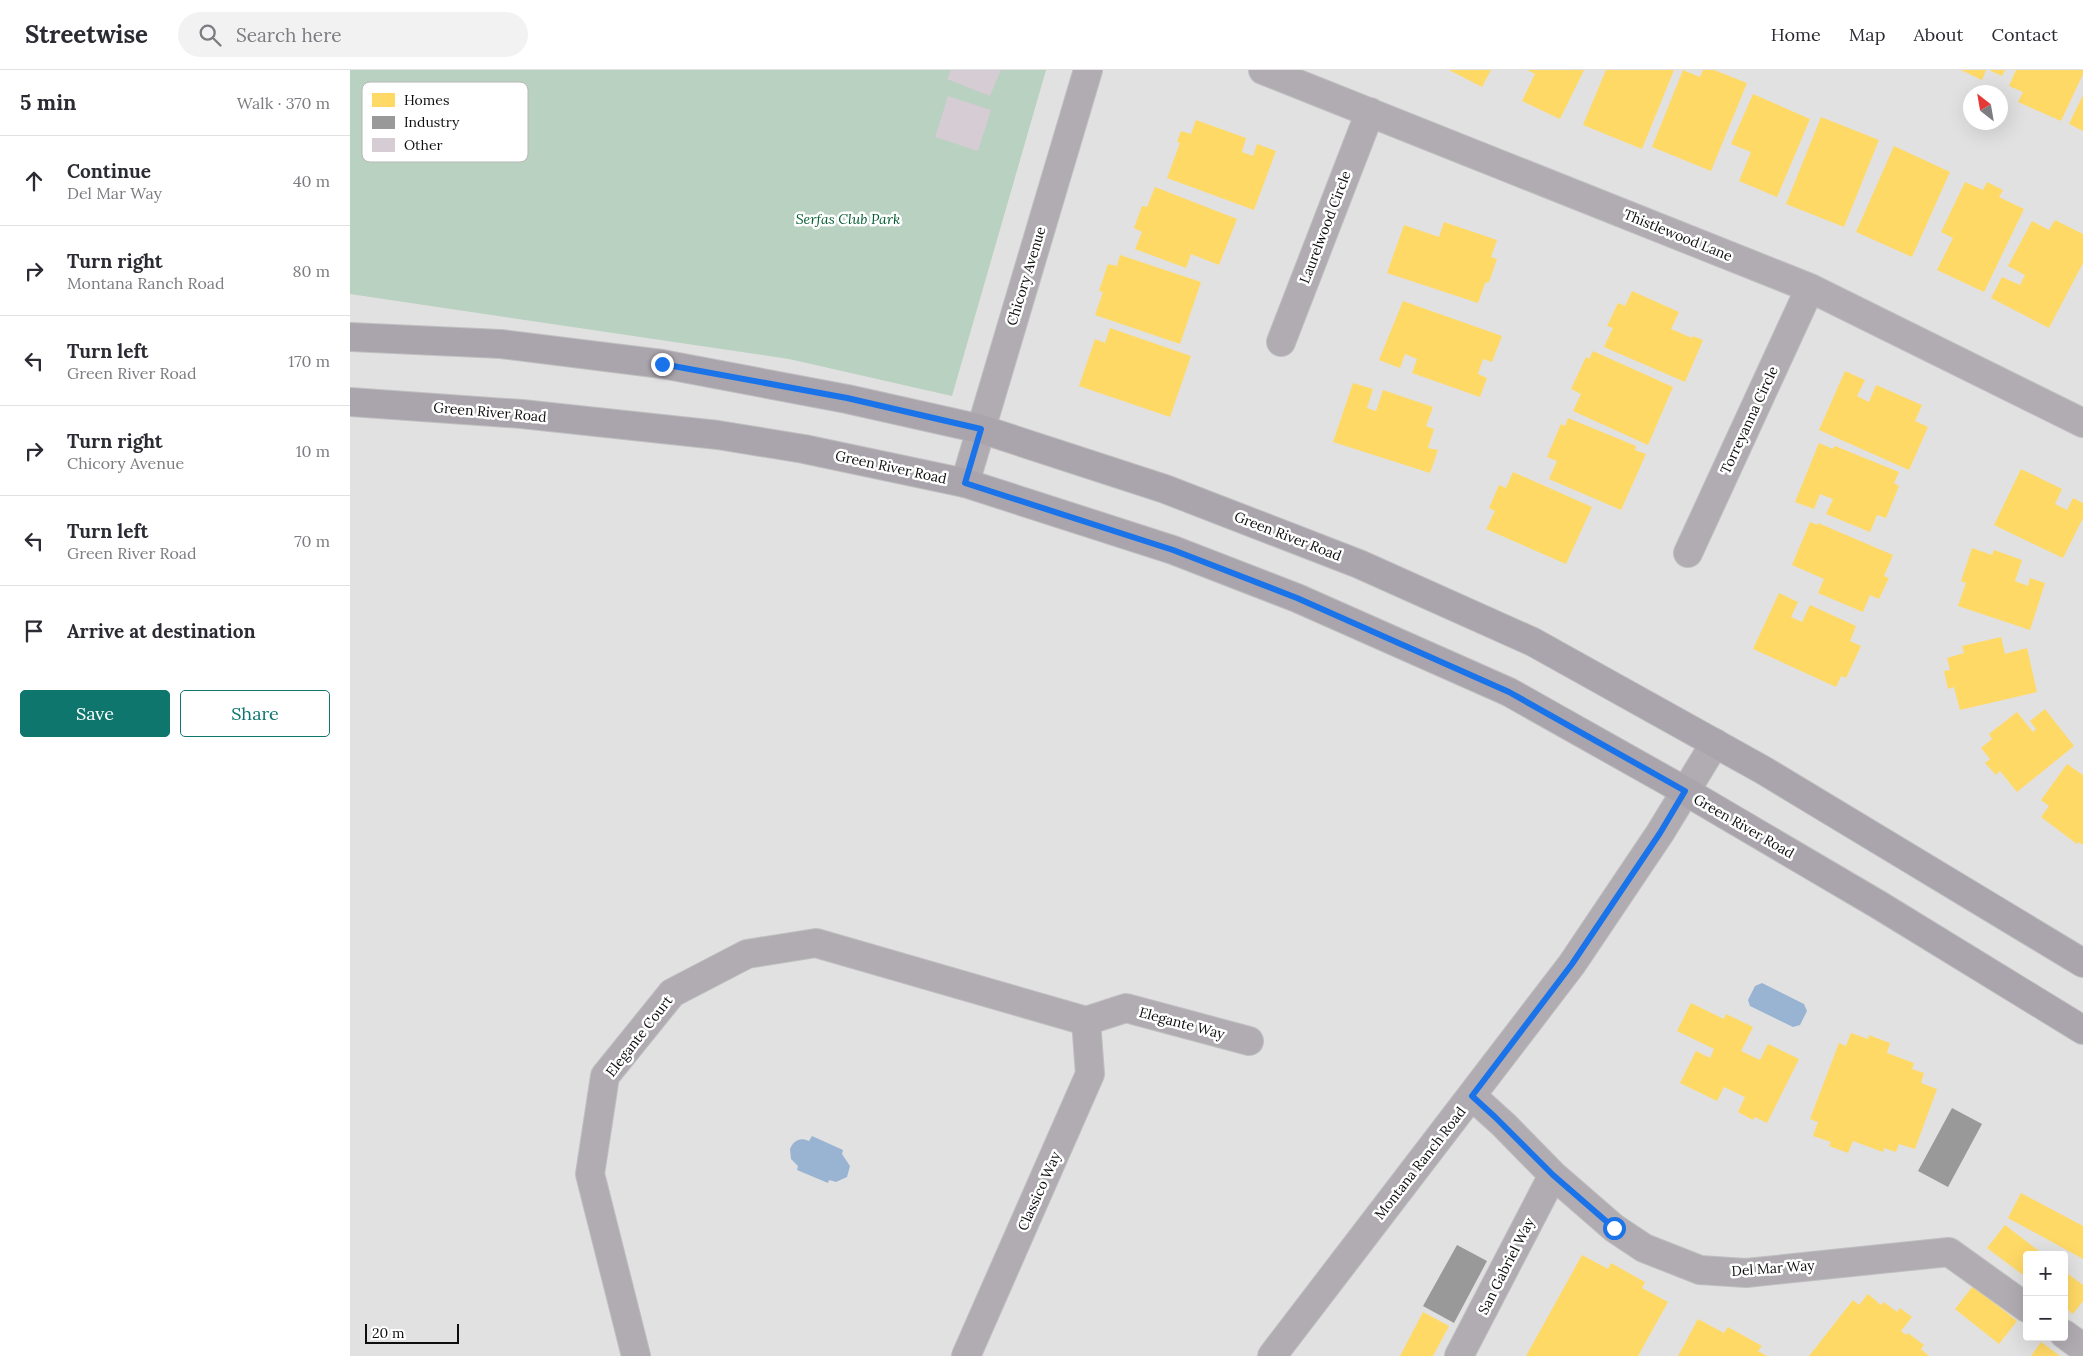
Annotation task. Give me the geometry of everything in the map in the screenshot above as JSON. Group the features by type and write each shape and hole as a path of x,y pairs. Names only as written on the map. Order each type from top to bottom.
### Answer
{"main road":[{"name":"Green River Road","path":"350,337 501,344 662,364 847,398 981,429 1165,489 1359,564 1533,642 1764,770 2083,963"},
{"name":"Green River Road","path":"350,402 522,414 718,435 804,449 965,483 1173,550 1297,598 1509,692 1685,791 1879,905 2083,1030"}],"street":[{"name":"Chicory Avenue","path":"965,483 1088,70"},
{"name":"Thistlewood Lane","path":"1263,70 1810,288 2083,423"},
{"name":"Laurelwood Circle","path":"1281,342 1370,112"},
{"name":"Torreyanna Circle","path":"1688,553 1810,288"},
{"name":"Montana Ranch Road","path":"1272,1356 1572,964 1645,857 1716,743"},
{"name":"Elegante Court","path":"636,1356 590,1174 605,1076 672,993 747,954 816,944 1086,1021"},
{"name":"Elegante Way","path":"1086,1021 1126,1008 1249,1042"},
{"name":"Classico Way","path":"966,1356 1090,1074 1086,1021"},
{"name":"Del Mar Way","path":"1472,1096 1553,1175 1614,1228 1644,1248 1700,1270 1746,1273 1949,1252 2023,1305"},
{"name":"San Gabriel Way","path":"1459,1356 1553,1175"},
{"path":"2068,1337 2083,1348"}],"green space":[{"name":"Serfas Club Park","path":"350,70 1046,70 952,396 789,359 350,294"}],"water":[{"path":"1762,983 1804,1004 1807,1011 1800,1025 1793,1027 1750,1006 1748,1000 1755,986"},
{"path":"812,1136 843,1150 842,1154 850,1166 847,1177 836,1182 829,1180 828,1183 797,1170 798,1166 791,1159 790,1149 793,1143 798,1140 809,1141"}],"building: Homes":[{"path":"1449,70 1491,70 1482,87"},
{"path":"1527,70 1584,70 1560,119 1522,101 1535,74"},
{"path":"1606,70 1674,70 1642,149 1583,125"},
{"path":"1683,70 1700,77 1703,70 1714,70 1747,83 1711,171 1652,147"},
{"path":"1961,70 1986,70 1982,80"},
{"path":"1989,70 2005,70 2002,76"},
{"path":"2016,70 2083,70 2083,74 2061,121 2018,102 2023,92 2009,86"},
{"path":"1753,94 1810,119 1777,197 1739,181 1751,152 1731,144"},
{"path":"2083,95 2083,131 2069,124"},
{"path":"1821,117 1879,140 1844,227 1786,204"},
{"path":"1196,120 1246,138 1242,152 1253,156 1257,144 1276,151 1254,210 1167,178 1180,143 1177,142 1181,131 1191,134"},
{"path":"1894,146 1950,172 1912,257 1856,232"},
{"path":"1965,182 1983,190 1987,182 2003,190 1999,197 2024,209 1984,292 1937,270 1953,238 1941,232"},
{"path":"1155,187 1237,219 1219,265 1191,254 1186,268 1135,249 1142,232 1134,228 1142,206 1147,207"},
{"path":"2055,220 2083,234 2083,263 2049,328 1991,298 2002,277 2020,285 2025,275 2008,266 2032,221 2049,230"},
{"path":"1444,222 1497,240 1491,257 1497,259 1489,282 1485,283 1478,303 1387,273 1404,225 1439,237"},
{"path":"1120,255 1201,282 1180,344 1095,315 1103,292 1099,291 1108,264 1117,266"},
{"path":"1632,291 1679,312 1671,329 1692,338 1693,336 1703,340 1685,382 1604,347 1613,328 1607,326 1618,303 1625,306"},
{"path":"1403,301 1502,336 1492,362 1483,359 1478,374 1487,378 1480,397 1412,373 1417,359 1405,354 1400,368 1379,360"},
{"path":"1110,328 1191,356 1170,417 1079,386 1095,339 1105,343"},
{"path":"1593,351 1673,387 1648,445 1573,411 1581,394 1571,389 1586,357 1589,359"},
{"path":"1845,371 1865,380 1857,396 1869,402 1876,385 1922,405 1915,421 1928,427 1909,470 1819,430"},
{"path":"1353,383 1373,389 1367,408 1376,411 1383,390 1433,407 1426,426 1434,429 1428,448 1438,450 1430,473 1333,442"},
{"path":"1568,418 1636,446 1635,450 1646,454 1621,510 1549,479 1557,461 1547,457 1561,424 1565,426"},
{"path":"1819,443 1833,449 1835,446 1899,472 1894,483 1899,486 1886,518 1877,515 1870,532 1826,514 1833,499 1820,494 1814,509 1795,502"},
{"path":"2021,469 2062,489 2055,504 2067,510 2073,498 2083,503 2083,518 2063,558 1994,525"},
{"path":"1513,472 1592,507 1566,564 1486,529 1495,511 1489,508 1499,485 1506,488"},
{"path":"1810,522 1817,525 1818,523 1893,555 1884,576 1889,578 1879,599 1870,595 1863,612 1818,593 1824,579 1792,565"},
{"path":"1972,548 1992,555 1994,550 2022,560 2015,581 2028,586 2030,578 2045,583 2030,630 1958,606 1966,583 1961,581"},
{"path":"1779,593 1798,602 1791,617 1802,622 1810,605 1856,626 1850,641 1861,646 1846,678 1841,676 1836,687 1753,649"},
{"path":"2001,637 2005,654 2027,648 2037,692 1960,710 1954,687 1948,689 1944,671 1950,670 1947,658 1964,653 1962,646"},
{"path":"2045,709 2074,746 2017,792 2000,771 1996,775 1985,763 1990,759 1981,748 1992,739 1989,734 2017,712 2033,732 2036,729 2030,721"},
{"path":"2067,764 2083,775 2083,845 2079,842 2077,844 2041,817 2049,806 2041,800"},
{"path":"1691,1003 1724,1019 1726,1014 1753,1027 1741,1051 1760,1060 1768,1044 1799,1059 1767,1123 1755,1117 1753,1120 1738,1112 1745,1097 1724,1087 1717,1101 1680,1083 1696,1051 1710,1058 1714,1049 1677,1031"},
{"path":"1851,1033 1868,1039 1869,1035 1890,1043 1887,1053 1914,1063 1912,1069 1924,1073 1921,1083 1937,1089 1915,1149 1899,1144 1896,1152 1884,1148 1883,1152 1853,1141 1848,1153 1829,1146 1831,1142 1813,1136 1818,1122 1810,1119 1839,1043 1846,1046"},
{"path":"2021,1193 2083,1226 2083,1259 2008,1218"},
{"path":"2005,1225 2039,1251 2023,1251 2023,1275 1987,1248"},
{"path":"1582,1255 1608,1269 1611,1263 1645,1282 1642,1288 1668,1302 1638,1356 1526,1356"},
{"path":"2068,1274 2083,1285 2083,1301 2073,1314 2068,1310"},
{"path":"1973,1286 2017,1321 1999,1344 1955,1309"},
{"path":"1868,1294 1881,1305 1884,1302 1897,1312 1900,1308 1912,1317 1901,1331 1906,1335 1908,1333 1924,1345 1921,1349 1929,1356 1809,1356 1853,1300 1859,1305"},
{"path":"1423,1312 1449,1326 1433,1356 1400,1356"},
{"path":"1698,1319 1724,1333 1728,1327 1762,1346 1758,1351 1767,1356 1678,1356"},
{"path":"2041,1342 2060,1356 2031,1356"}],"building: Industry":[{"path":"1952,1108 1982,1124 1948,1187 1918,1171"},
{"path":"1457,1245 1487,1261 1454,1323 1423,1306"}],"building: Other":[{"path":"951,70 1001,70 990,96 947,79"},
{"path":"948,96 991,110 978,151 935,137"}],"route":[{"path":"662,364 847,398 981,429 965,483 1173,550 1297,598 1509,692 1685,791 1619,896 1572,964 1472,1096 1553,1175 1614,1228"}]}
